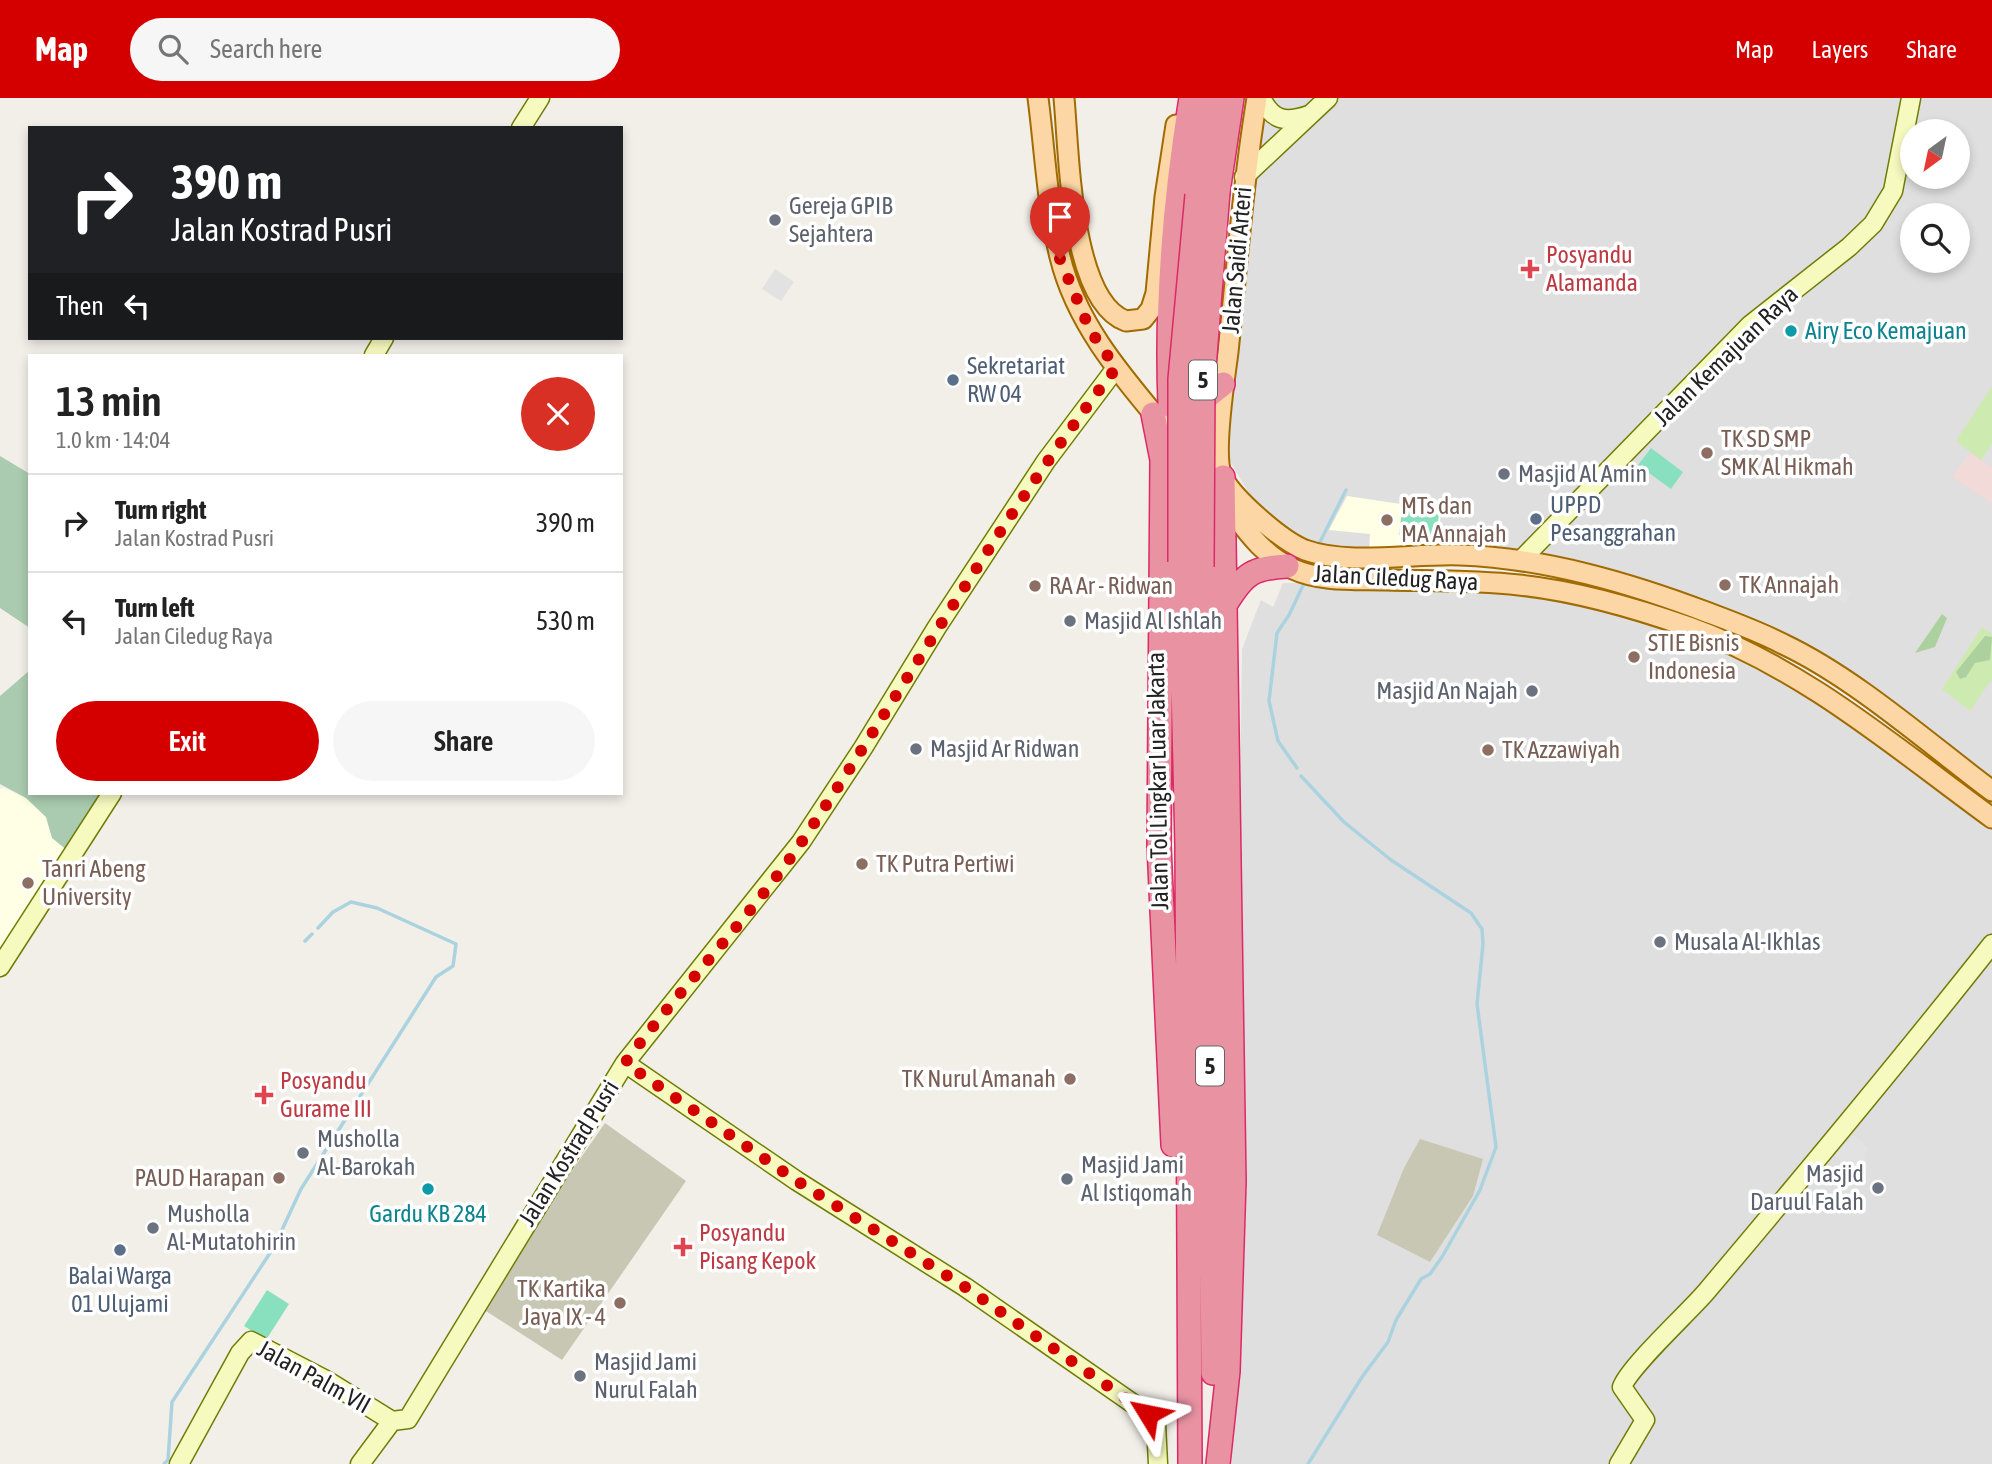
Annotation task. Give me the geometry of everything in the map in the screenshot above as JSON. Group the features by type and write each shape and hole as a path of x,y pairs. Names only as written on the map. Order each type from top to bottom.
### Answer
{"highway":[{"path":"1171,435 1169,365 1172,230 1191,98"},
{"name":"Jalan Tol Lingkar Luar Jakarta","path":"1190,1457 1187,1262 1207,193 1212,98"},
{"name":"Jalan Tol Lingkar Luar Jakarta","path":"1207,193 1232,98"},
{"path":"1169,365 1175,387 1188,397 1208,396 1223,384"},
{"path":"1153,414 1162,460 1163,525 1159,846 1177,1239 1187,1262"},
{"path":"1163,525 1183,492 1215,472 1223,500 1222,546 1227,602 1227,818 1234,1034 1221,1301"},
{"path":"1163,525 1179,511 1196,509 1211,517 1222,546"},
{"path":"1227,602 1239,583 1251,571 1304,572"},
{"name":"Jalan Tol Lingkar Luar Jakarta","path":"1197,826 1221,1301 1217,1464"}],"main road":[{"name":"Jalan Ciledug Raya","path":"1038,98 1060,259 1090,330 1116,368 1171,435 1215,472 1269,526 1295,545 1308,551 1336,555 1462,555 1521,560 1626,585 1710,613 1785,644 1840,679 1992,791"},
{"path":"1064,98 1076,211 1085,262 1096,292 1116,317 1128,322 1139,321 1154,302 1165,197 1181,98"},
{"name":"Jalan Saidi Arteri","path":"1215,472 1221,436 1223,384 1244,177 1259,98"},
{"path":"1171,435 1221,436"},
{"name":"Jalan Ciledug Raya","path":"1223,500 1252,539 1269,555 1304,572 1373,580 1495,583 1553,590 1662,618 1735,645 1828,699 1989,810"},
{"path":"1370,556 1373,580"},
{"path":"1553,590 1556,567"},
{"path":"1828,699 1840,679"}],"street":[{"path":"522,126 540,98"},
{"path":"1259,98 1269,113 1280,120 1292,121 1313,113"},
{"path":"1244,177 1328,98"},
{"name":"Jalan Kemajuan Raya","path":"1521,560 1750,325 1849,247 1873,224 1893,191 1911,98"},
{"name":"Jalan Kostrad Pusri","path":"360,1464 392,1421 402,1422 410,1416 625,1063 801,842 863,748 937,626 1046,461 1116,368"},
{"path":"0,967 111,795"},
{"path":"1619,1464 1645,1420 1622,1387 1629,1374 1683,1318 1897,1065 1992,944"},
{"path":"625,1063 786,1173 965,1287 1148,1414 1156,1424 1158,1464"},
{"name":"Jalan Palm VII","path":"179,1464 240,1353 251,1341 326,1380 392,1421"}],"shaded area":[{"path":"1262,98 1992,98 1992,783 1775,637 1561,565 1369,554 1294,540 1255,504 1219,442"},
{"path":"775,269 794,282 781,301 762,289"},
{"path":"1970,453 1992,468 1992,503 1952,477"},
{"path":"0,456 28,473 28,627 0,608"},
{"name":"MTs dan MA Annajah","path":"1347,496 1441,510 1437,554 1369,554 1370,534 1329,530"},
{"path":"1826,577 1851,594 1845,603 1821,587"},
{"path":"1283,583 1388,583 1558,594 1734,652 1818,702 1992,828 1992,1464 1232,1464 1242,649 1261,600 1273,607"},
{"path":"28,672 28,795 110,795 73,855 52,838 46,817 26,798 0,784 0,696"},
{"name":"Tanri Abeng University","path":"4,788 26,798 46,817 52,838 73,855 0,967 0,789"},
{"path":"605,1123 686,1181 562,1360 478,1306"},
{"path":"1854,1135 1869,1149 1863,1154 1868,1166 1855,1172 1834,1155"},
{"path":"1420,1139 1483,1159 1473,1196 1430,1262 1377,1235 1404,1168"}],"green space":[{"path":"1992,386 1992,444 1981,460 1956,441"},
{"path":"1651,448 1683,472 1671,489 1638,465"},
{"path":"1402,509 1439,514 1436,539 1399,535"},
{"path":"1942,614 1947,618 1935,647 1915,653"},
{"path":"1982,627 1992,634 1992,679 1970,711 1942,689"},
{"path":"1985,636 1992,637 1990,660 1975,663 1966,677 1960,679 1956,672"},
{"path":"267,1290 289,1304 266,1340 244,1326"}],"waterway":[{"path":"1318,546 1346,490"},
{"path":"1297,768 1278,741 1269,701 1277,633 1306,579"},
{"path":"1301,776 1344,822 1391,860 1471,913 1482,929 1477,1004 1496,1147 1480,1190 1442,1257 1430,1274 1421,1279 1396,1320 1388,1342 1362,1377 1308,1464"},
{"path":"164,1464 168,1460 172,1402 274,1247 301,1189 436,977 453,966 456,944 377,908 351,902 333,912 318,928"},
{"path":"305,941 312,934"}],"place":[{"name":"Gereja GPIB Sejahtera","path":"775,220"},
{"name":"Posyandu Alamanda","path":"1530,269"},
{"name":"Airy Eco Kemajuan","path":"1791,331"},
{"name":"Sekretariat RW 04","path":"953,380"},
{"name":"TK SD SMP SMK Al Hikmah","path":"1707,453"},
{"name":"Masjid Al Amin","path":"1504,474"},
{"name":"UPPD Pesanggrahan","path":"1536,519"},
{"name":"MTs dan MA Annajah","path":"1387,520"},
{"name":"TK Annajah","path":"1725,585"},
{"name":"RA Ar - Ridwan","path":"1035,586"},
{"name":"Masjid Al Ishlah","path":"1070,621"},
{"name":"STIE Bisnis Indonesia","path":"1634,657"},
{"name":"Masjid An Najah","path":"1532,691"},
{"name":"Masjid Ar Ridwan","path":"916,749"},
{"name":"TK Azzawiyah","path":"1488,750"},
{"name":"TK Putra Pertiwi","path":"862,864"},
{"name":"Tanri Abeng University","path":"28,883"},
{"name":"Musala Al-Ikhlas","path":"1660,942"},
{"name":"TK Nurul Amanah","path":"1070,1079"},
{"name":"Posyandu Gurame III","path":"264,1095"},
{"name":"Musholla Al-Barokah","path":"303,1153"},
{"name":"PAUD Harapan","path":"279,1178"},
{"name":"Masjid Jami Al Istiqomah","path":"1067,1179"},
{"name":"Masjid Daruul Falah","path":"1878,1188"},
{"name":"Gardu KB 284","path":"428,1189"},
{"name":"Musholla Al-Mutatohirin","path":"153,1228"},
{"name":"Posyandu Pisang Kepok","path":"683,1247"},
{"name":"Balai Warga 01 Ulujami","path":"120,1250"},
{"name":"TK Kartika Jaya IX - 4","path":"620,1303"},
{"name":"Masjid Jami Nurul Falah","path":"580,1376"}],"route":[{"path":"1060,259 1090,330 1116,368 1046,461 937,626 863,748 801,842 625,1063 797,1181 965,1287 1148,1414"}]}
